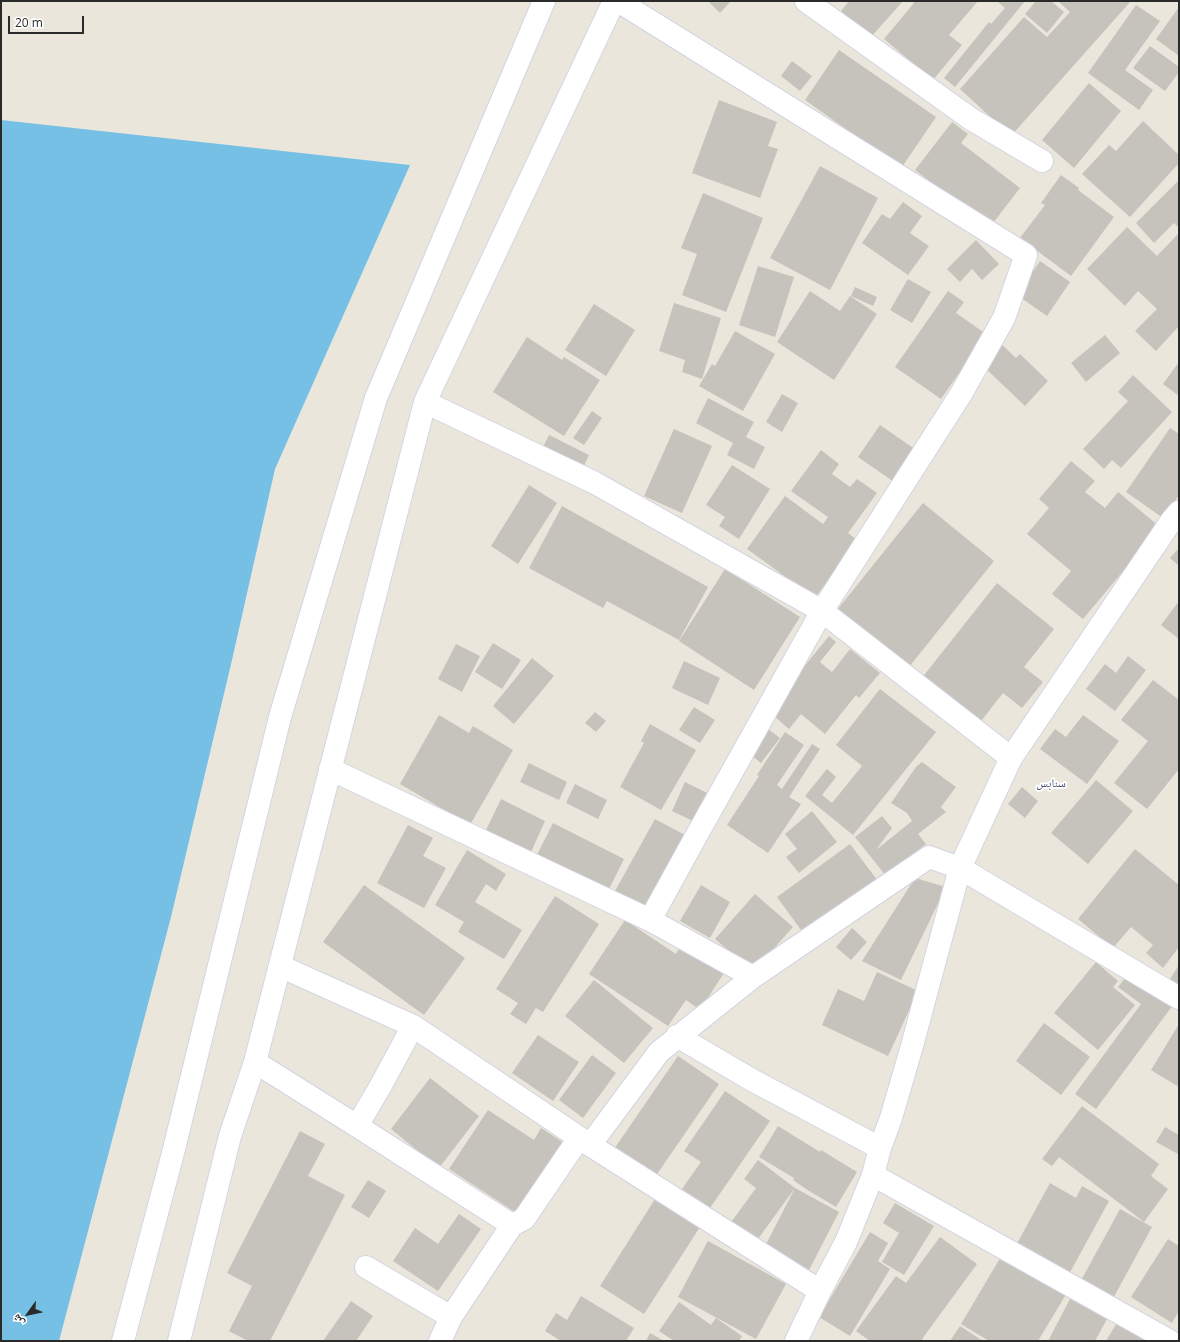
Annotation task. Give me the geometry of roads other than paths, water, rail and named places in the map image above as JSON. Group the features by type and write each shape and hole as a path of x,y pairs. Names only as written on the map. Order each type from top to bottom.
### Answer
{"street":[{"path":"123,1341 173,1153 280,717 376,398 544,1"},
{"path":"179,1341 230,1136 255,1062 425,402 614,1"},
{"path":"618,1 1026,255 1004,318 961,394 822,611 650,920"},
{"path":"806,1 971,119 1042,161"},
{"path":"425,402 595,482 822,611 1011,758"},
{"path":"796,1341 846,1242 873,1175 912,1046 960,868 1011,758 1172,520 1179,512"},
{"path":"330,769 650,920 753,977"},
{"path":"440,1341 451,1317 512,1225 524,1219 659,1052 677,1036 753,977 929,857 960,868 1179,998"},
{"path":"280,966 413,1026 585,1142 820,1291"},
{"path":"357,1126 413,1026"},
{"path":"677,1036 752,1080 880,1148"},
{"path":"255,1062 512,1225"},
{"path":"873,1175 1170,1341"},
{"path":"366,1267 451,1317"}],"water":[{"path":"1,120 410,165 275,469 232,660 171,917 59,1341 1,1341"}],"district":[{"name":"سنابس","path":"1051,784"}]}
